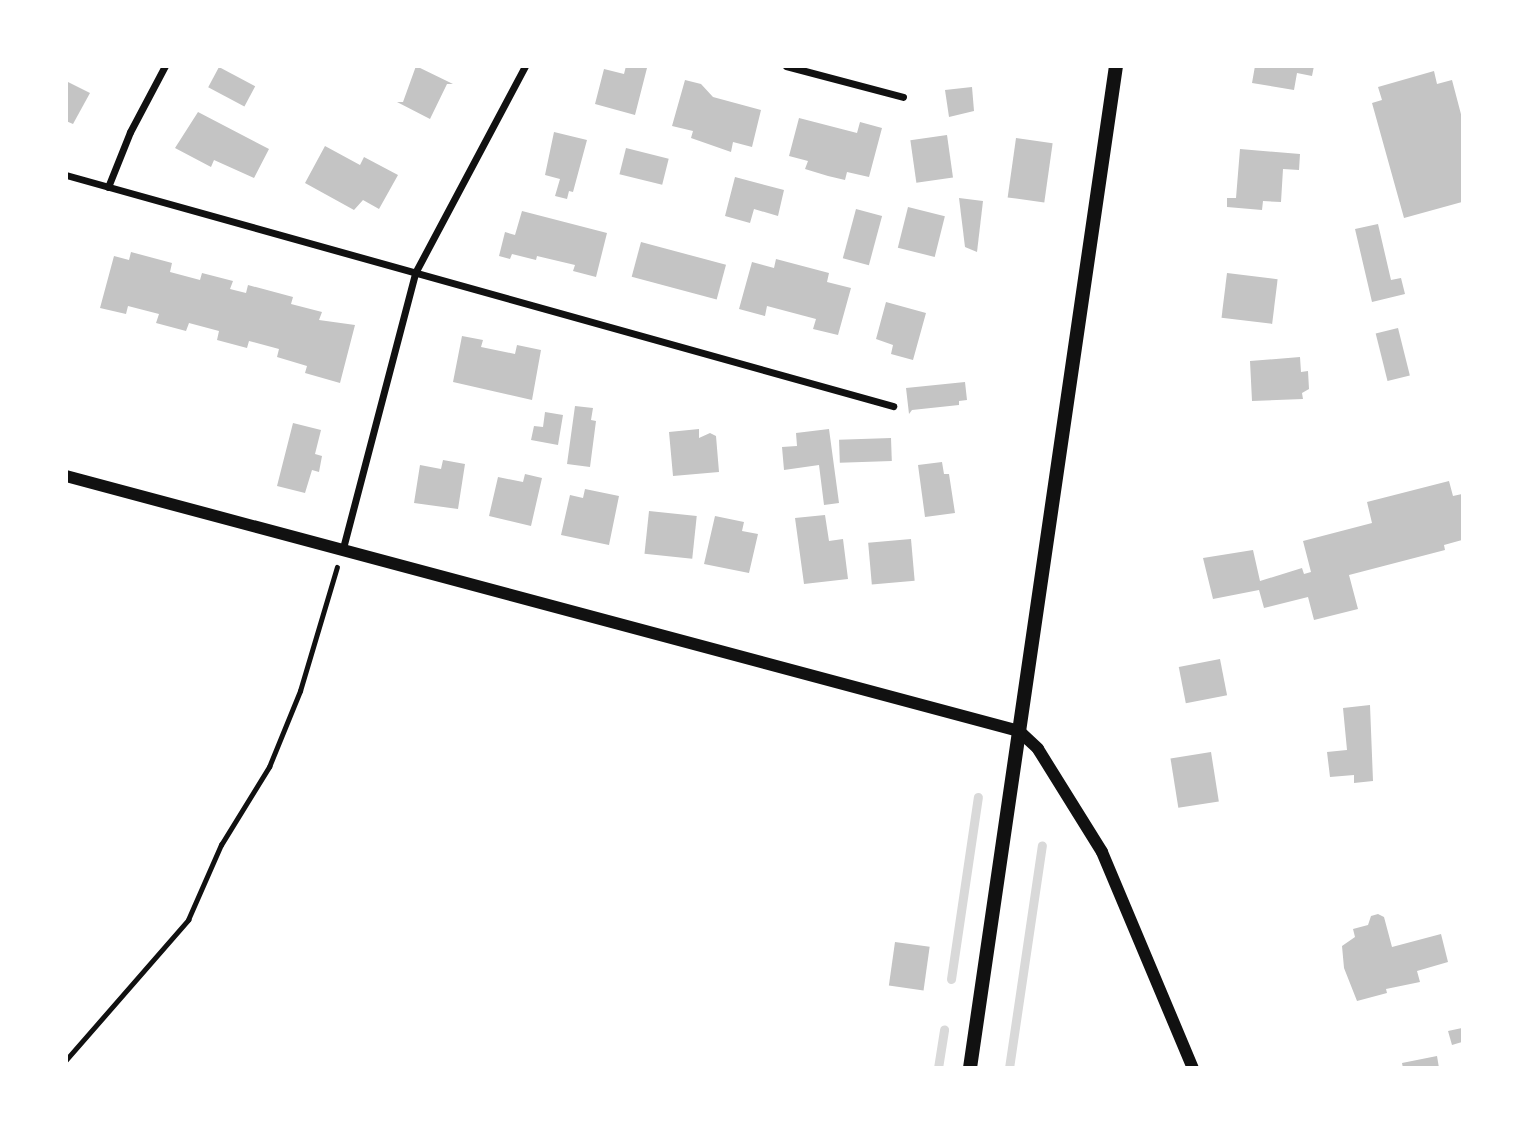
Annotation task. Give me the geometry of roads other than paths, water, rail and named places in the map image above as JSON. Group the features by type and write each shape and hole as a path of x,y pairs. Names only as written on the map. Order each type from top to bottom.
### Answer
{"main road":[{"path":"970,1068 1116,66"}],"street":[{"path":"108,187 130,132 165,66"},
{"path":"343,548 415,273 525,66"},
{"path":"786,66 903,97"},
{"path":"66,175 893,406"},
{"path":"66,476 1019,731 1038,748 1102,852 1193,1068"}],"waterway":[{"path":"951,979 978,797"},
{"path":"1009,1068 1042,845"},
{"path":"938,1068 944,1029"}]}
